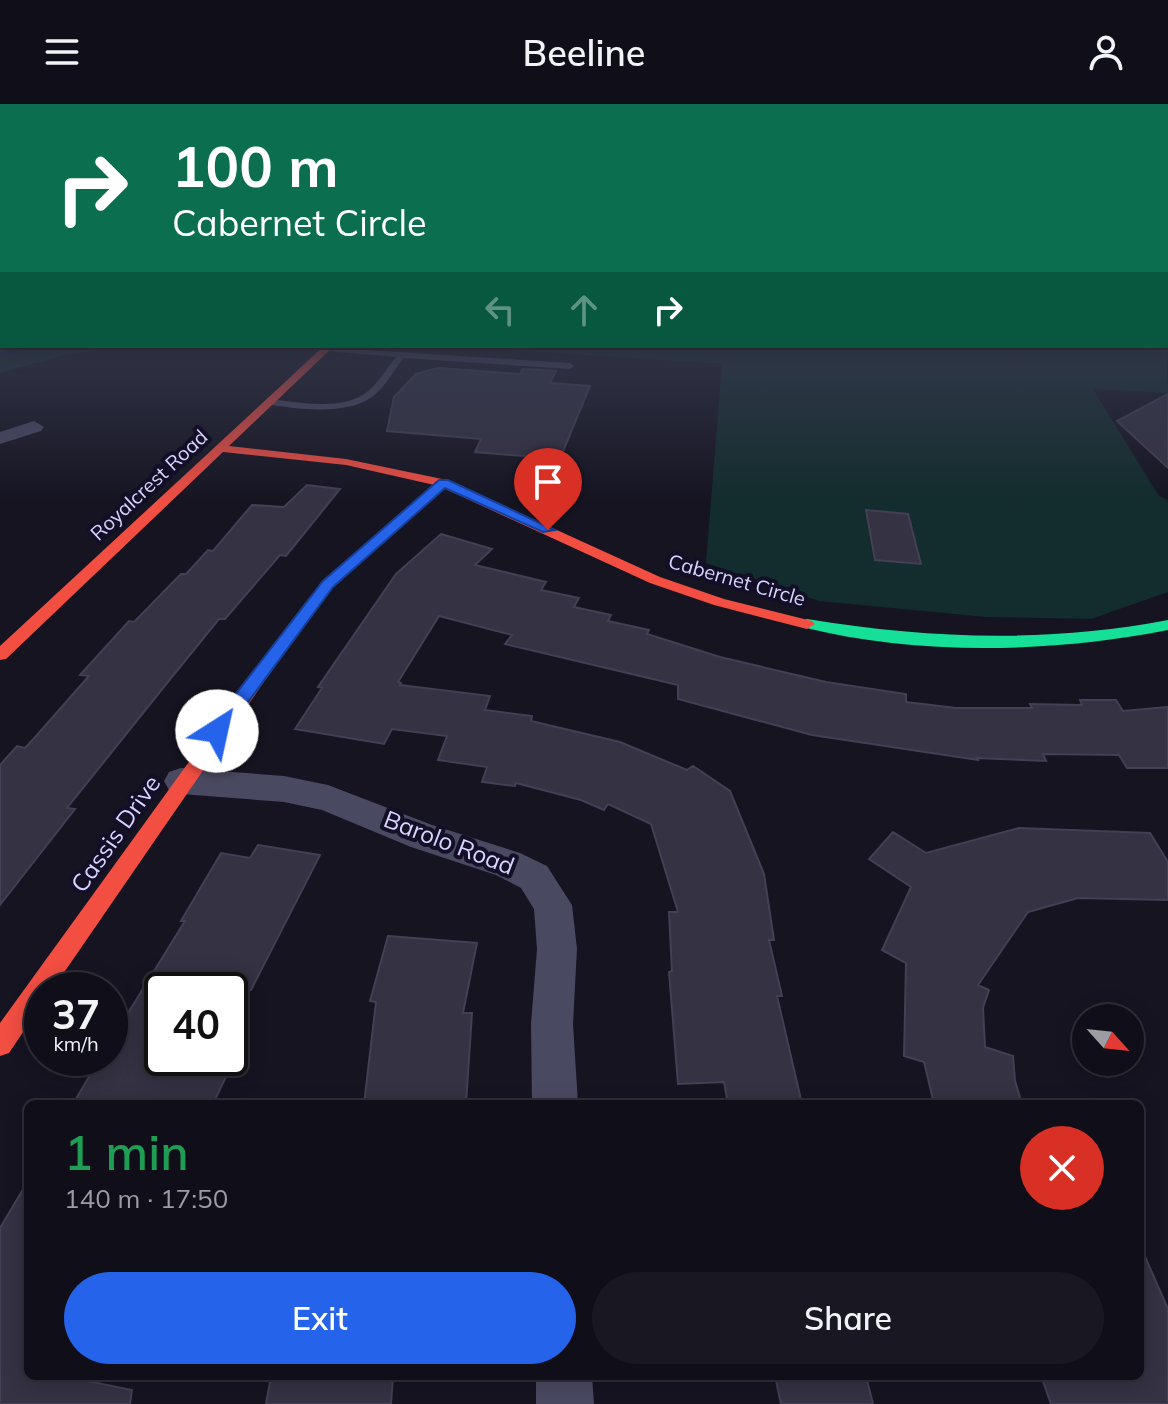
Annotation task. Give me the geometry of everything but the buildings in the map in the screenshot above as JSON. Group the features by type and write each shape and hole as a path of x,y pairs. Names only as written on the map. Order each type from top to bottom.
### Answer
{"street":[{"name":"Royalcrest Road","path":"0,655 291,382"},
{"path":"0,438 34,427"},
{"name":"Cabernet Circle","path":"220,448 346,462 443,483 655,580 719,602 787,620 865,634 943,642 1058,640 1129,634 1168,625"},
{"name":"Cassis Drive","path":"0,1044 181,781 328,584 443,483"},
{"name":"Barolo Road","path":"181,781 284,789 328,798 423,837 507,864 534,877 553,905 557,949 552,1024 555,1100"},
{"path":"564,1380 565,1404"}],"lane":[{"path":"269,402 318,405 360,400 380,382"}],"green space":[{"path":"721,382 1168,382 1168,393 1093,389 1159,496 1168,500 1168,592 1091,619 986,617 819,601 706,563"}],"traffic: fast":[{"path":"807,624 897,637 988,642 1078,639 1168,625"}],"traffic: slow":[{"path":"285,640 328,584 443,483"}],"traffic: jam":[{"path":"0,655 291,382"},
{"path":"220,448 346,462 443,483 655,580 719,602 807,624"},
{"path":"0,1044 285,640"}],"route":[{"path":"217,731 328,584 443,483 548,530"}]}
